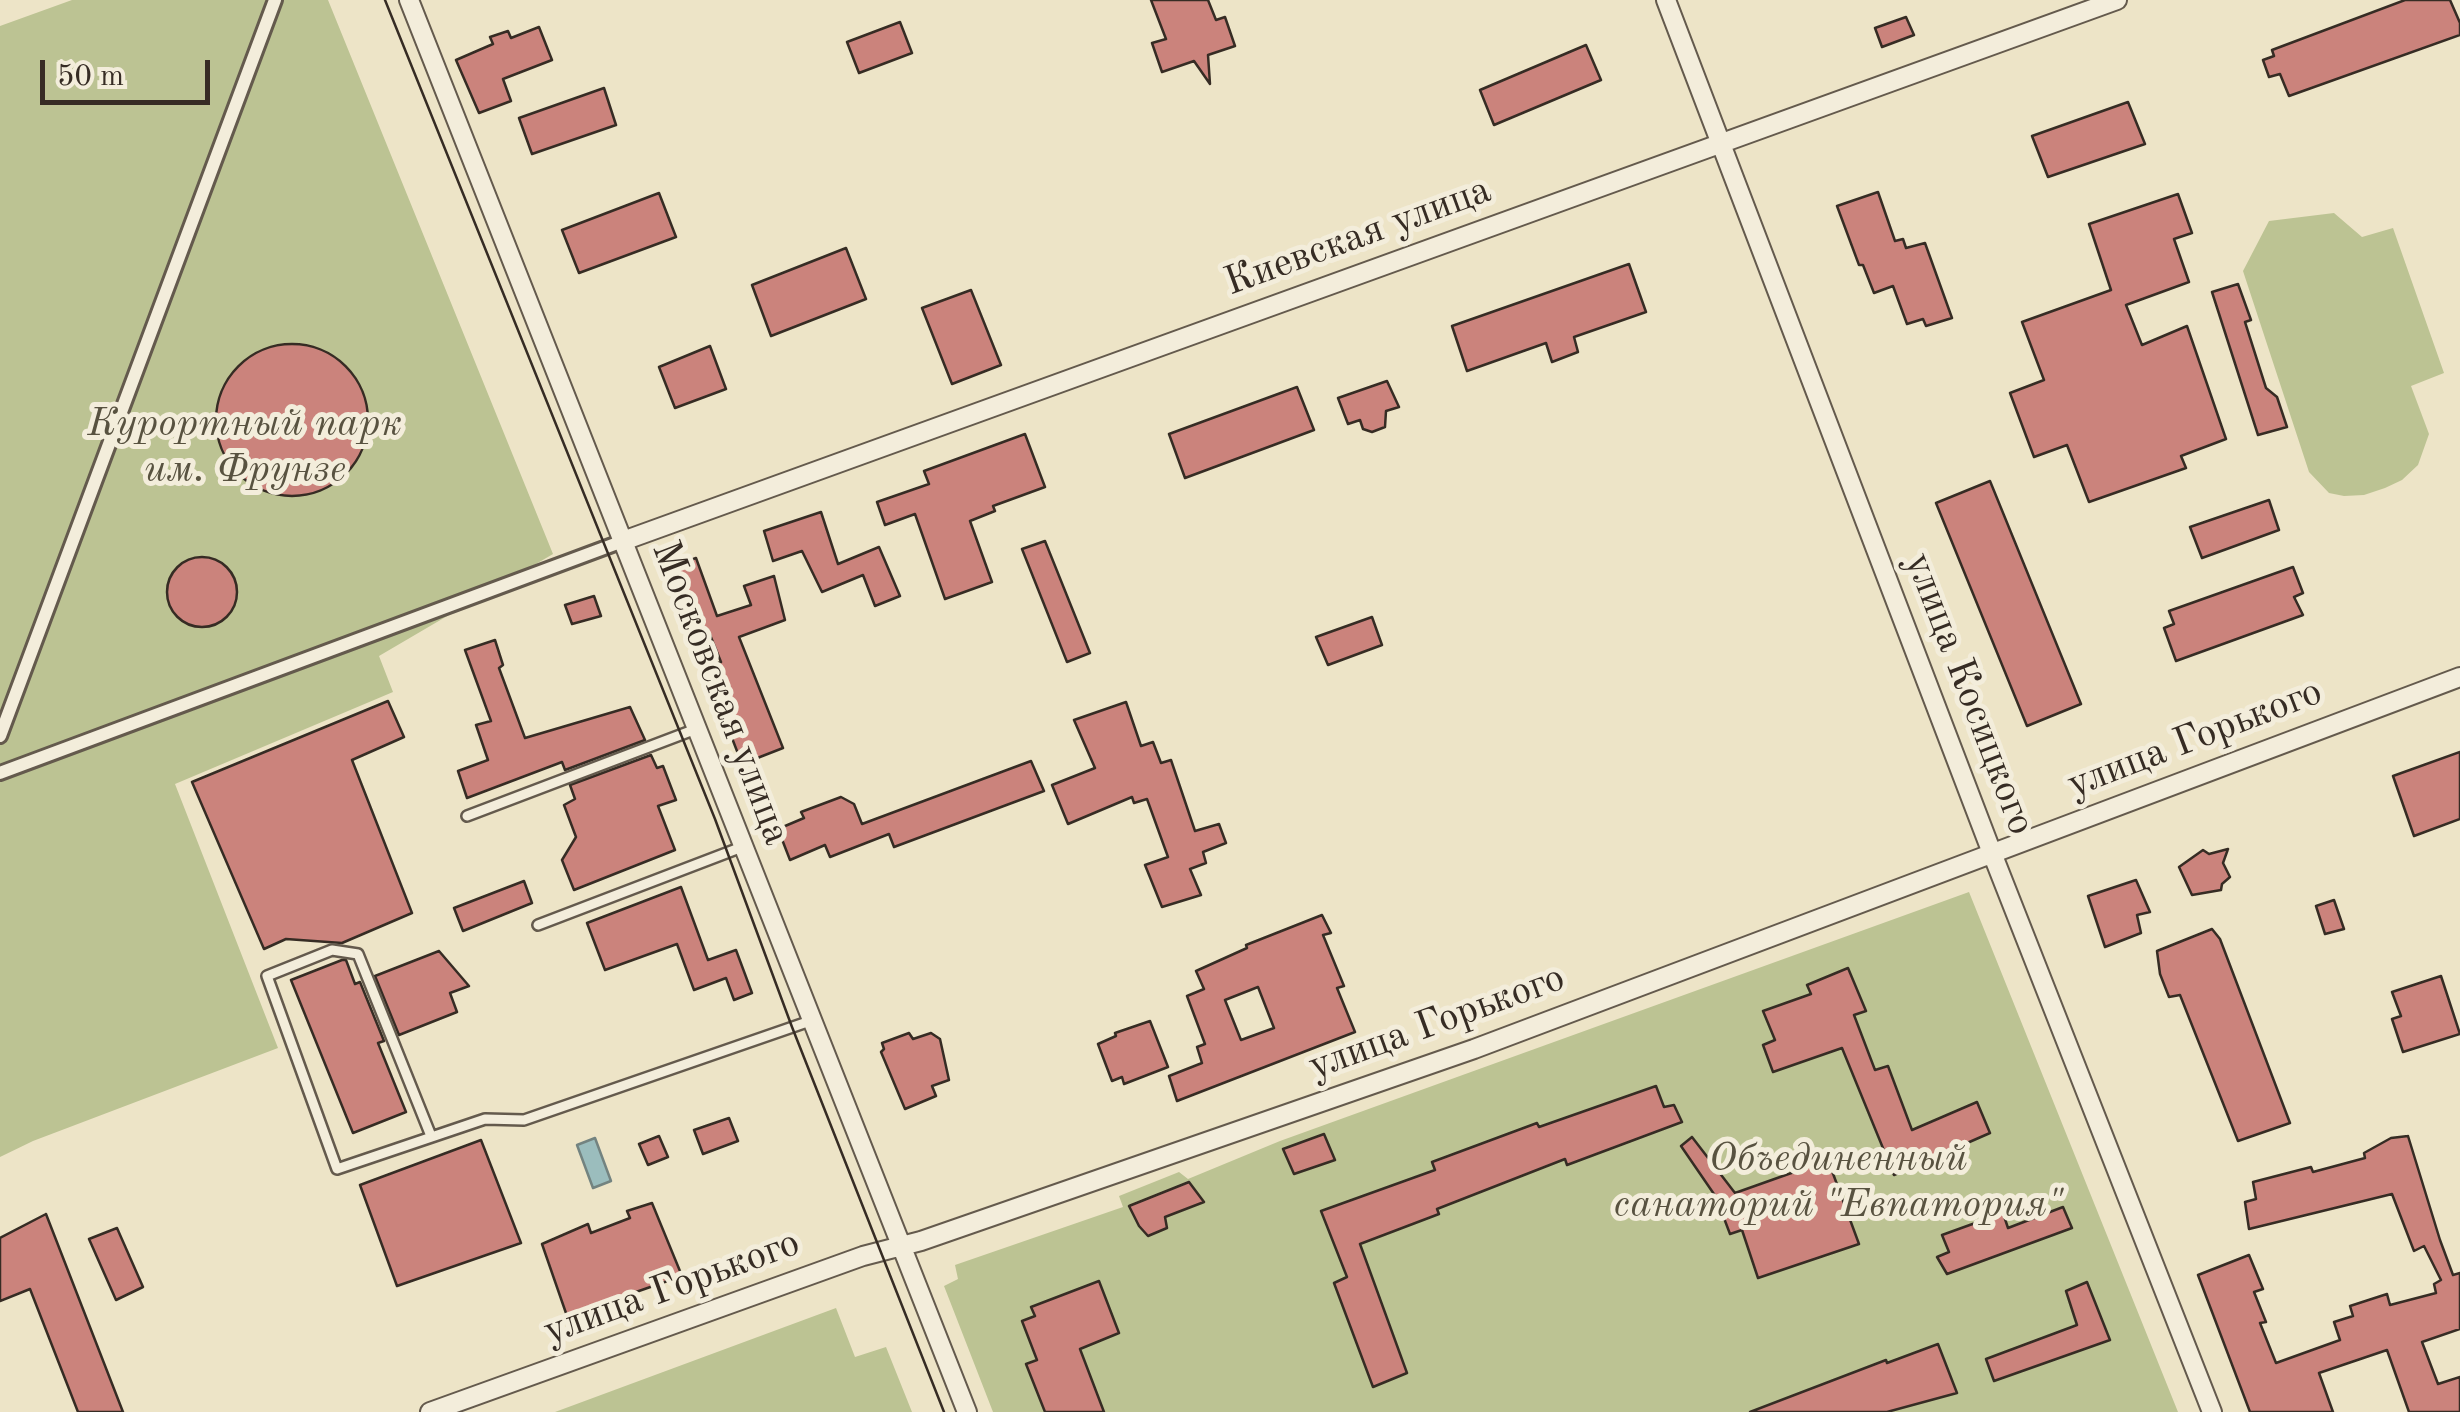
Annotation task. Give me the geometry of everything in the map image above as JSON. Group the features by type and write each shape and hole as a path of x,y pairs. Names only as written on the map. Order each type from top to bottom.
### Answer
{"street":[{"path":"0,736 276,0"},
{"name":"Московская улица","path":"409,0 967,1412"},
{"name":"улица Косицкого","path":"1666,0 1992,854 2212,1412"},
{"name":"Киевская улица","path":"623,541 2117,0"},
{"path":"0,773 623,541"},
{"name":"улица Горького","path":"430,1412 864,1256 901,1248 1474,1048 2460,677"}],"lane":[{"path":"467,816 696,729"},
{"path":"538,925 742,847"},
{"path":"431,1136 358,954 332,950 266,976 338,1169 484,1119 524,1120 813,1020"}],"green space":[{"name":"Курортный парк им. Фрунзе","path":"72,0 328,0 553,554 379,656 393,692 175,784 278,1048 0,1157 0,26"},
{"path":"2334,213 2362,237 2393,228 2444,373 2411,386 2429,434 2418,465 2402,480 2364,495 2329,493 2309,472 2243,271 2269,221"},
{"name":"Объединенный санаторий \"Евпатория\"","path":"1969,892 2178,1412 993,1412 944,1286 958,1279 955,1265 1123,1207 1119,1196 1179,1172 1188,1179 1280,1141"},
{"path":"836,1308 855,1357 886,1347 912,1412 555,1412"}],"water":[{"path":"595,1138 611,1181 593,1188 577,1145"}],"building":[{"path":"1151,0 1208,0 1216,20 1225,17 1235,46 1208,55 1210,84 1194,61 1162,72 1152,43 1166,39"},
{"path":"2405,0 2450,0 2460,23 2460,35 2289,96 2280,74 2269,77 2263,60 2274,56 2272,50"},
{"path":"1906,17 1914,35 1882,47 1875,28"},
{"path":"900,22 912,53 859,73 847,42"},
{"path":"539,27 552,60 503,79 511,101 479,113 456,60 493,44 490,37 508,31 511,38"},
{"path":"1586,45 1601,80 1494,125 1480,90"},
{"path":"604,88 616,125 532,154 519,118"},
{"path":"2128,102 2145,144 2048,177 2032,136"},
{"path":"1878,192 1895,241 1903,239 1906,248 1925,243 1952,318 1926,326 1923,319 1907,324 1893,286 1874,293 1837,206"},
{"path":"659,193 676,237 579,273 562,230"},
{"path":"2178,194 2192,233 2174,239 2189,282 2126,305 2142,345 2187,326 2226,439 2181,456 2186,468 2089,502 2067,445 2034,457 2010,393 2044,380 2022,322 2111,290 2089,224"},
{"path":"846,248 866,299 771,336 752,285"},
{"path":"1629,264 1646,312 1574,337 1578,352 1552,362 1546,343 1467,371 1452,326"},
{"path":"2238,284 2251,320 2245,322 2266,388 2277,397 2287,427 2258,435 2212,292"},
{"path":"971,290 1001,365 952,384 922,308"},
{"path":"292,344 321,350 346,366 362,391 368,420 362,449 346,474 321,490 292,496 263,490 238,474 222,449 216,420 222,391 238,366 263,350"},
{"path":"710,346 726,389 675,408 659,367"},
{"path":"1387,381 1399,407 1386,411 1385,427 1372,432 1363,429 1360,420 1348,424 1338,398"},
{"path":"1297,387 1314,430 1185,478 1169,434"},
{"path":"1025,434 1045,487 993,506 995,511 970,521 992,582 945,599 915,514 885,525 877,502 929,484 924,471"},
{"path":"1990,481 2081,704 2027,726 1936,503"},
{"path":"2269,500 2279,530 2202,558 2190,527"},
{"path":"821,512 838,564 879,547 900,596 875,606 863,575 822,592 802,551 773,561 764,531"},
{"path":"1045,541 1090,653 1067,662 1022,549"},
{"path":"202,557 227,567 237,592 227,617 202,627 177,617 167,592 177,567"},
{"path":"696,558 717,616 751,605 744,586 774,576 785,620 739,637 783,748 742,764 705,668 721,662 708,630 691,636 666,569"},
{"path":"2293,567 2303,593 2294,597 2303,615 2176,661 2164,628 2174,624 2169,611"},
{"path":"594,596 601,616 572,624 565,605"},
{"path":"1372,617 1382,645 1328,665 1316,637"},
{"path":"495,640 503,665 499,668 525,738 630,707 645,740 565,770 562,762 467,798 458,771 488,760 476,725 491,721 465,650"},
{"path":"388,701 404,737 352,760 412,913 342,943 286,939 264,949 192,782"},
{"path":"1126,702 1141,746 1153,742 1161,763 1171,760 1195,831 1219,824 1226,843 1203,852 1206,863 1190,869 1201,895 1162,907 1145,865 1168,857 1147,799 1134,803 1132,797 1068,824 1052,785 1095,768 1074,720"},
{"path":"2460,752 2460,819 2414,836 2393,776"},
{"path":"651,755 657,768 663,766 676,800 658,806 675,850 574,890 562,860 576,837 564,805 575,799 570,785"},
{"path":"1031,761 1044,791 894,847 889,834 830,857 825,845 790,860 778,829 804,818 801,812 841,797 854,804 862,824"},
{"path":"2228,849 2223,863 2230,877 2221,890 2192,895 2179,867 2203,850 2209,854"},
{"path":"2136,880 2150,912 2137,915 2141,933 2105,947 2088,896"},
{"path":"524,881 532,903 463,931 454,908"},
{"path":"681,887 708,960 736,950 752,993 734,1000 726,978 694,990 677,944 605,970 587,923"},
{"path":"2334,900 2344,929 2325,934 2316,906"},
{"path":"1322,915 1331,933 1323,935 1344,986 1337,988 1355,1032 1177,1101 1169,1076 1202,1063 1197,1047 1205,1044 1187,996 1204,989 1196,971 1247,948 1246,945","holes":["1258,987 1274,1028 1241,1040 1225,1000"]},
{"path":"2212,929 2220,939 2290,1123 2238,1141 2180,995 2169,997 2157,951"},
{"path":"439,951 469,986 450,993 457,1012 399,1035 375,976"},
{"path":"346,960 355,984 360,982 384,1041 378,1043 406,1112 353,1133 291,980"},
{"path":"1848,968 1866,1011 1854,1015 1875,1070 1888,1066 1912,1130 1977,1102 1990,1133 1894,1175 1842,1048 1773,1072 1763,1045 1775,1040 1763,1011 1811,994 1807,985"},
{"path":"2441,976 2460,1034 2403,1052 2392,1019 2401,1016 2392,992"},
{"path":"1150,1021 1168,1067 1124,1084 1122,1077 1112,1081 1098,1044 1116,1036 1115,1033"},
{"path":"909,1033 913,1039 931,1033 940,1039 949,1080 932,1086 936,1096 905,1109 881,1052 882,1043"},
{"path":"1656,1086 1664,1107 1674,1105 1682,1122 1567,1165 1565,1159 1360,1244 1407,1373 1373,1387 1334,1283 1347,1277 1321,1211 1435,1170 1432,1162 1537,1123 1539,1127"},
{"path":"729,1118 738,1141 703,1154 694,1130"},
{"path":"1324,1134 1335,1160 1294,1174 1283,1149"},
{"path":"659,1136 668,1157 648,1165 639,1144"},
{"path":"2408,1136 2453,1275 2460,1273 2460,1329 2422,1342 2438,1384 2460,1377 2460,1412 2409,1412 2387,1350 2319,1373 2333,1412 2250,1412 2198,1275 2249,1255 2263,1289 2254,1292 2266,1322 2260,1323 2276,1363 2340,1340 2334,1322 2353,1316 2350,1306 2387,1294 2390,1305 2436,1293 2434,1284 2441,1280 2424,1246 2414,1251 2392,1194 2249,1229 2245,1202 2256,1199 2253,1182 2365,1158 2364,1153 2391,1138"},
{"path":"1692,1137 1735,1193 1828,1160 1859,1244 1758,1278 1742,1230 1730,1234 1716,1197 1681,1146"},
{"path":"481,1140 521,1243 397,1286 360,1185"},
{"path":"1189,1182 1204,1202 1165,1217 1167,1228 1148,1236 1129,1206"},
{"path":"652,1203 682,1276 567,1316 542,1244 588,1224 591,1233 630,1218 627,1211"},
{"path":"2063,1207 2072,1228 1947,1274 1937,1257 1949,1252 1942,1235 2003,1213 2008,1228"},
{"path":"46,1214 123,1412 78,1412 30,1289 0,1301 0,1238"},
{"path":"117,1228 143,1287 116,1300 89,1239"},
{"path":"1099,1281 1119,1333 1080,1349 1104,1412 1045,1412 1026,1364 1037,1360 1022,1321 1035,1316 1031,1307"},
{"path":"2087,1282 2110,1340 1994,1381 1986,1359 2077,1325 2066,1291"},
{"path":"1938,1344 1957,1393 1887,1412 1750,1412 1886,1360 1887,1363"}],"tram line":[{"path":"385,0 715,819 792,1027 944,1412"}]}
